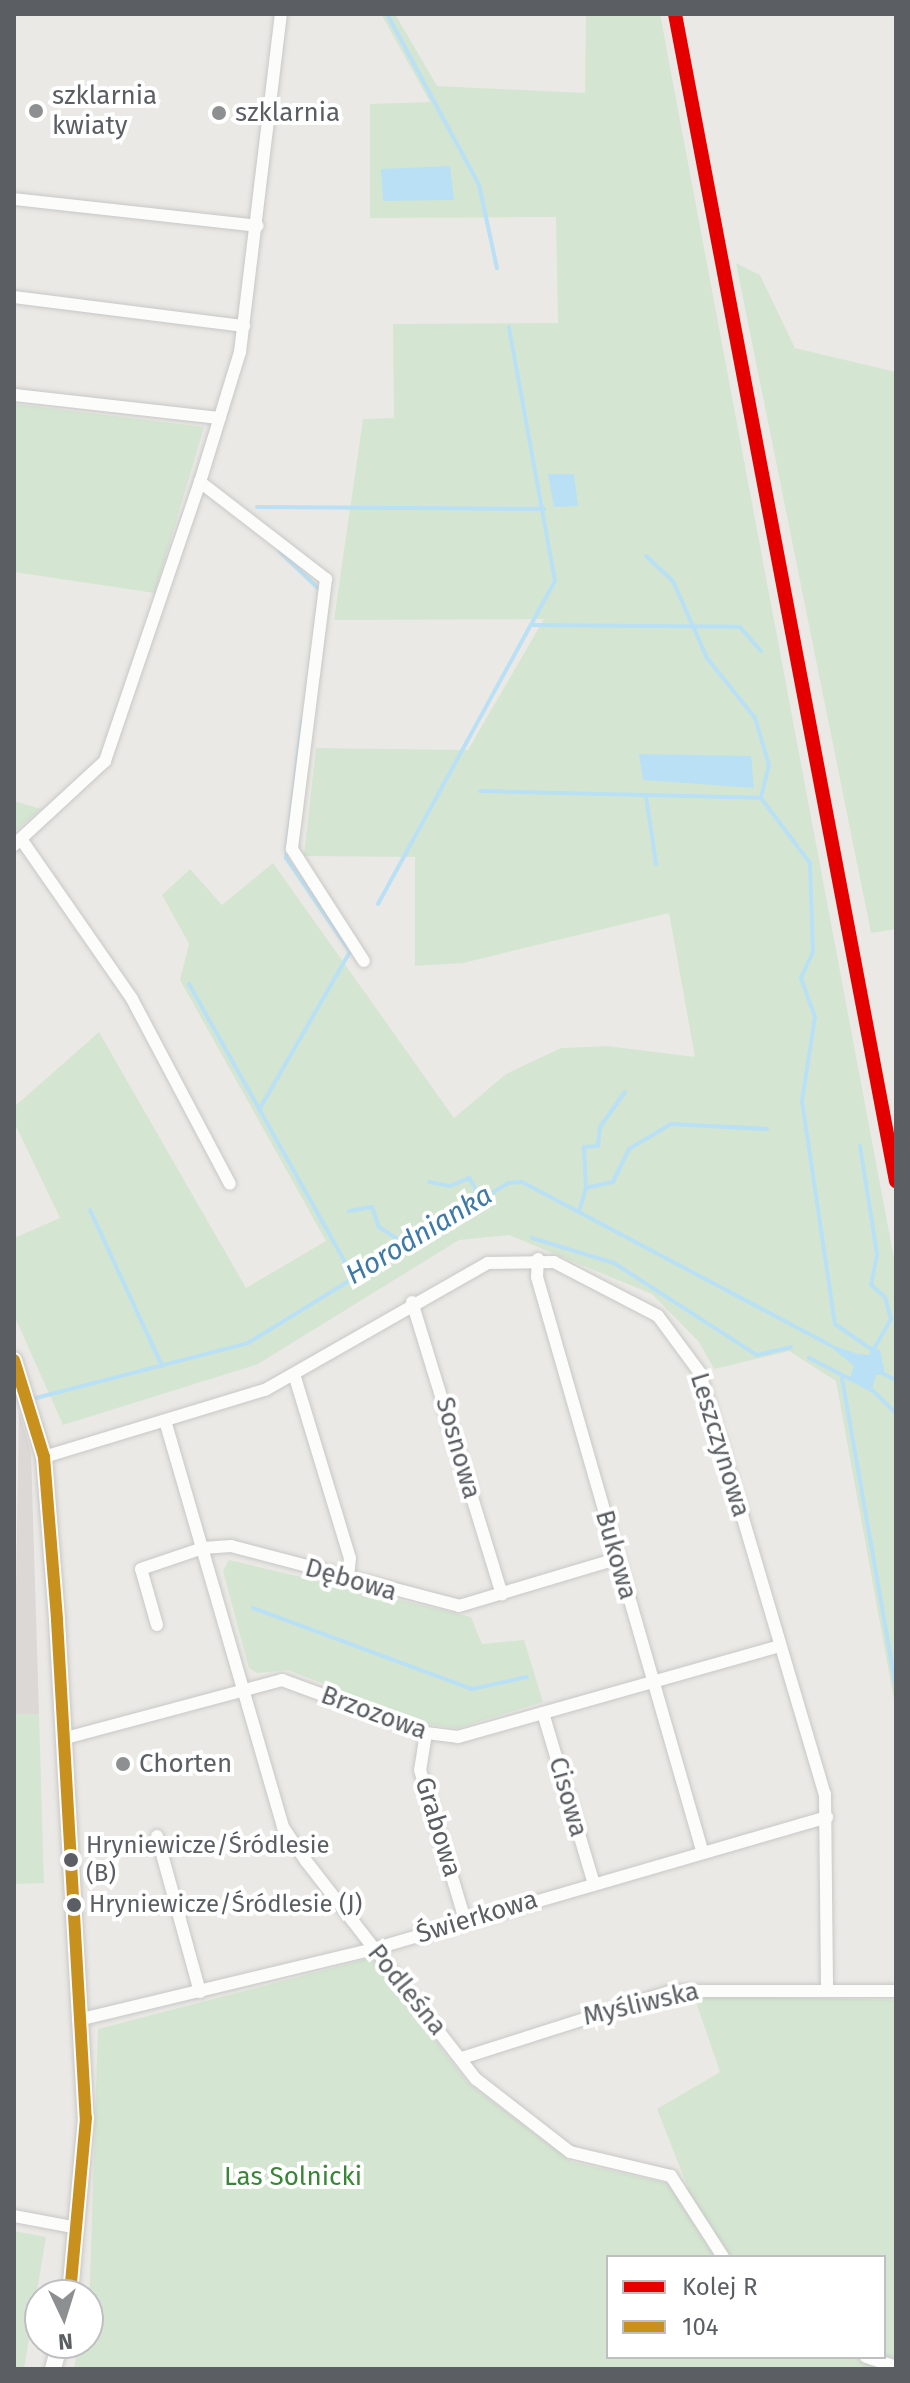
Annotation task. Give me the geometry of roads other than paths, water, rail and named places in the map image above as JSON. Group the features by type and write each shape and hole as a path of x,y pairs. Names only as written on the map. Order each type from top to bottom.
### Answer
{"street":[{"path":"230,1184 132,999 18,842 92,778 109,753 200,482 244,326 281,14"},
{"path":"14,199 258,226"},
{"path":"14,297 244,326"},
{"path":"14,395 220,418"},
{"path":"200,482 326,579 292,849 364,961"},
{"name":"Leszczynowa","path":"44,1457 166,1424 294,1374 412,1302 488,1263 538,1259 586,1274 636,1302 695,1361 827,1817"},
{"name":"Bukowa","path":"538,1259 617,1559 702,1850"},
{"name":"Sosnowa","path":"412,1302 502,1594"},
{"path":"14,1360 24,1383 44,1457 86,2118 72,2279"},
{"path":"294,1374 350,1558 348,1578"},
{"name":"Podleśna","path":"166,1424 283,1827 373,1949 476,2079 570,2152 671,2176 722,2255"},
{"name":"Dębowa","path":"157,1625 141,1569 203,1548 231,1546 433,1604 459,1606 617,1559"},
{"name":"Brzozowa","path":"62,1739 243,1689 293,1683 426,1733 458,1737 779,1646"},
{"name":"Cisowa","path":"543,1713 593,1881"},
{"name":"Grabowa","path":"426,1733 420,1770 465,1920"},
{"path":"827,1817 827,1989"},
{"name":"Świerkowa","path":"78,2020 373,1949 593,1881 827,1817"},
{"path":"157,1836 200,1992"},
{"name":"Myśliwska","path":"462,2058 672,1991 896,1991"},
{"path":"14,2216 78,2228"},
{"path":"872,2359 896,2367"}],"water":[{"path":"450,166 454,200 383,201 381,169"},
{"path":"548,474 574,474 578,506 554,507"},
{"path":"639,754 751,756 754,788 643,780"},
{"path":"826,1343 858,1354 870,1355 870,1346 880,1350 885,1374 876,1375 871,1392 849,1380 854,1366"}],"waterway":[{"path":"387,14 479,185 497,268"},
{"path":"378,904 555,581 509,327"},
{"path":"257,507 544,509"},
{"path":"279,551 320,590"},
{"path":"646,556 673,581 707,658 755,718 769,765 761,798 810,863 813,952 801,978 815,1017 802,1101 835,1324 871,1349"},
{"path":"531,625 740,627 761,651"},
{"path":"259,1110 350,952 286,858 302,721"},
{"path":"480,791 761,798"},
{"path":"646,796 656,864"},
{"path":"189,984 352,1274"},
{"path":"586,1188 584,1147 598,1146 600,1127 625,1092"},
{"path":"579,1212 586,1188 613,1182 629,1149 671,1124 767,1129"},
{"path":"860,1146 877,1255 871,1285 885,1297 891,1319 874,1348"},
{"path":"429,1182 450,1186 469,1178 481,1198"},
{"name":"Horodnianka","path":"32,1399 248,1343 508,1183 522,1182 830,1345"},
{"path":"349,1211 372,1207 379,1227 404,1243"},
{"path":"90,1210 162,1366"},
{"path":"532,1238 614,1263 757,1355 791,1347"},
{"path":"809,1358 854,1381"},
{"name":"Horodnianka","path":"880,1372 896,1380"},
{"path":"842,1378 896,1687"},
{"path":"871,1389 896,1413"},
{"path":"253,1608 472,1689 527,1677"}],"rail line":[{"name":"R","path":"675,14 896,1181"}],"place":[{"name":"szklarnia kwiaty","path":"36,111"},
{"name":"szklarnia","path":"219,113"},
{"name":"Chorten","path":"123,1764"},
{"name":"Hryniewicze/Śródlesie (B)","path":"71,1860"},
{"name":"Hryniewicze/Śródlesie (J)","path":"74,1905"}],"park label":[{"name":"Las Solnicki","path":"293,2177"}]}
